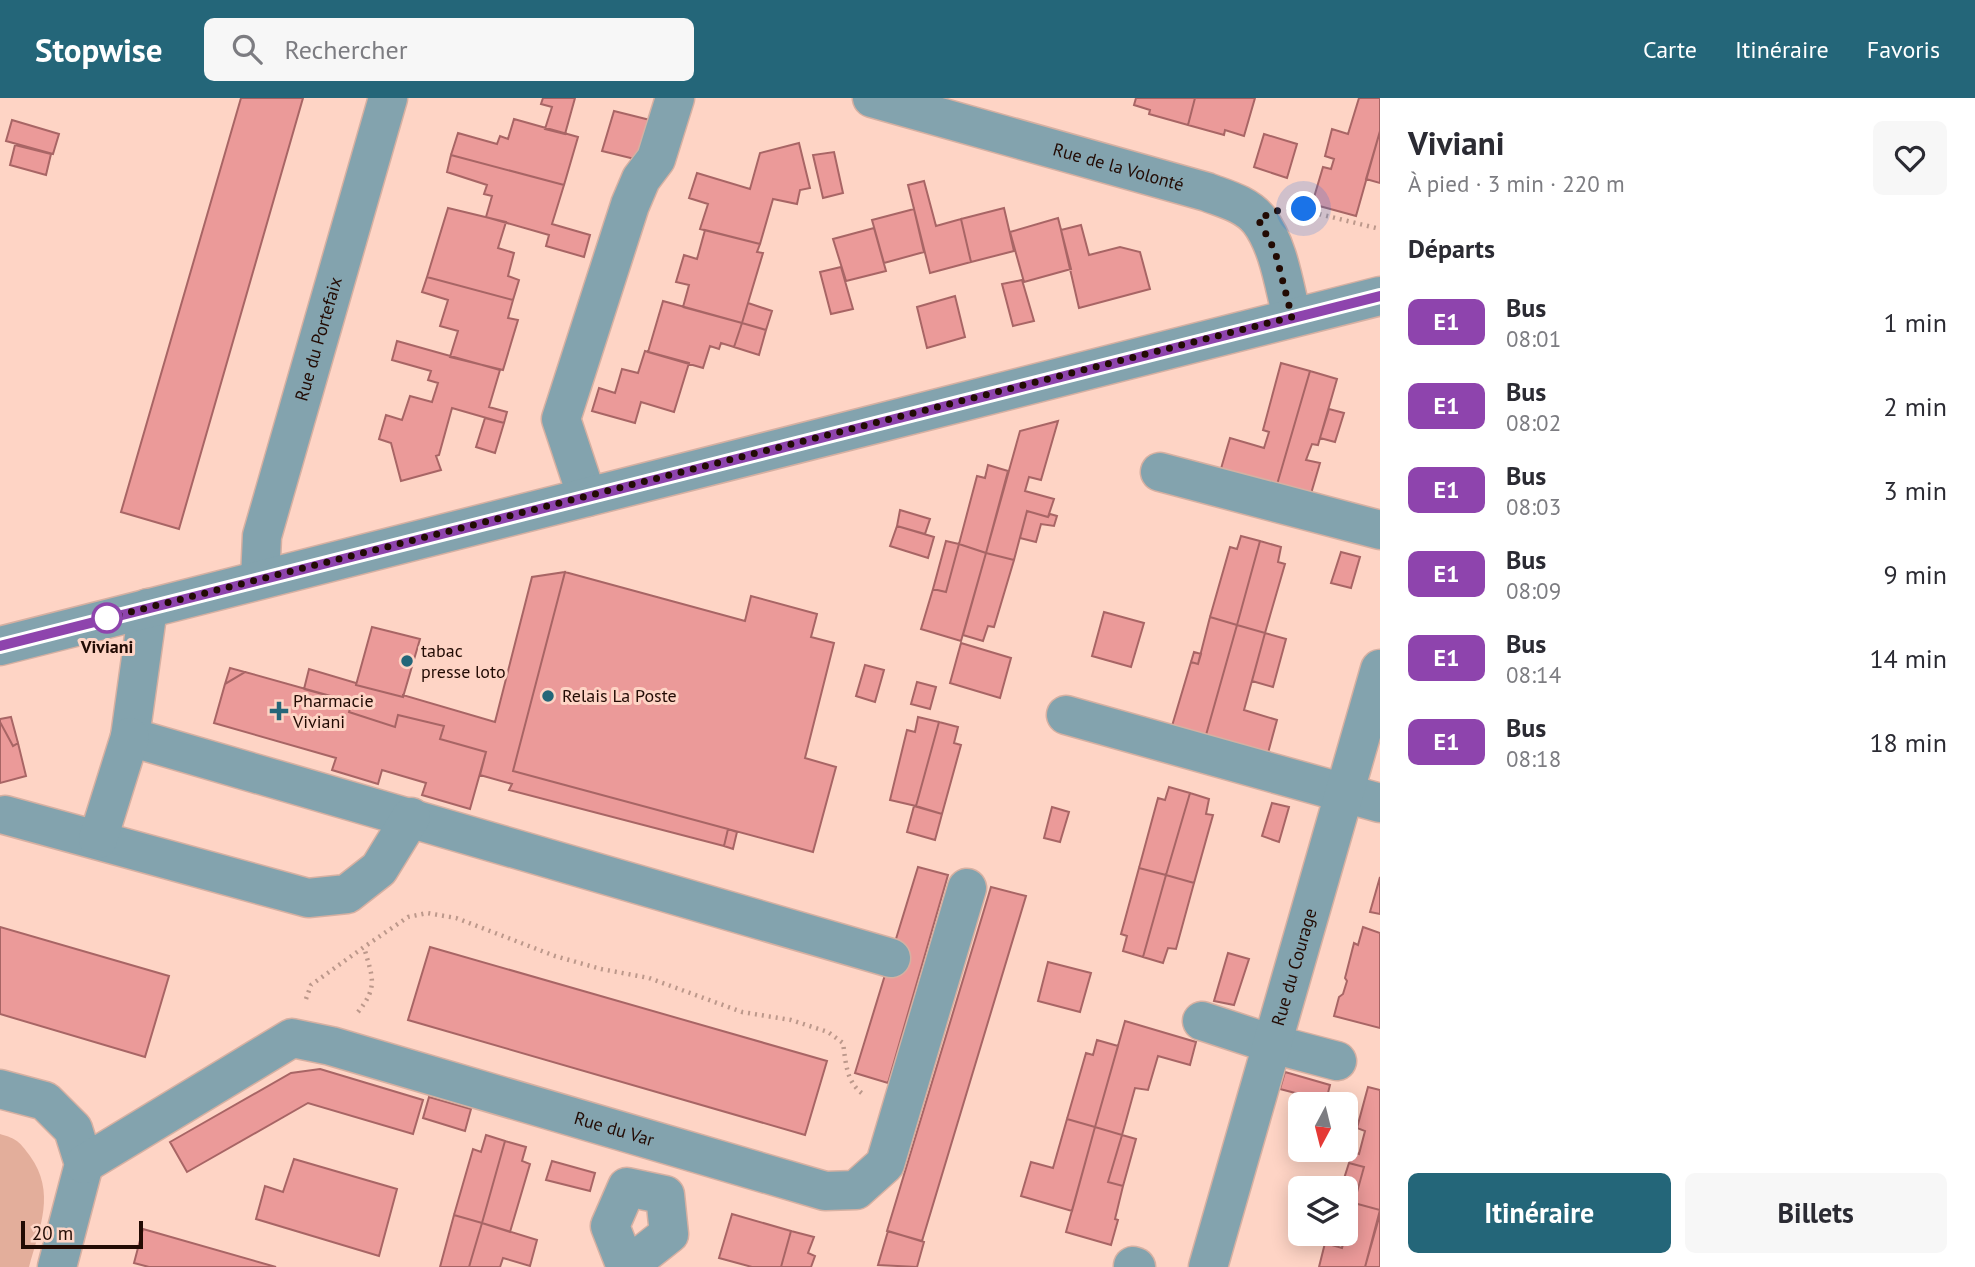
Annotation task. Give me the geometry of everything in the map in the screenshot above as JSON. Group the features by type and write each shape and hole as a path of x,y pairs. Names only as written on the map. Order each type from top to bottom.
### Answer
{"street":[{"name":"Rue du Portefaix","path":"260,579 262,536 388,98"},
{"path":"587,497 561,419 629,205 641,180 656,159 675,98"},
{"name":"Rue de la Volonté","path":"872,98 959,110 1239,204 1258,219 1275,251 1292,317"},
{"path":"0,646 1380,296"},
{"path":"1160,472 1380,530"},
{"path":"98,839 130,737 148,608"},
{"name":"Rue du Courage","path":"1208,1267 1272,1044 1362,798 1380,668"},
{"path":"1066,715 1362,798"},
{"path":"130,737 891,958"},
{"path":"5,815 308,898 347,894 379,869 411,817"},
{"name":"Rue du Var","path":"292,1038 331,1046 825,1191 856,1190 885,1164 967,888"},
{"path":"1202,1021 1272,1044 1337,1061"},
{"path":"84,1164 292,1038"},
{"path":"0,1089 45,1101 73,1129 84,1164 57,1267"}],"path":[{"path":"1258,219 1279,210 1304,209 1380,229"},
{"path":"292,1038 311,985 408,917 427,913 456,918 555,956 601,969 649,978 742,1012 790,1020 828,1032 843,1043 853,1087 898,1118"},
{"path":"331,1046 369,998 373,981 364,947"}],"shaded area":[{"path":"0,1134 14,1139 23,1147 38,1169 42,1183 44,1196 41,1224 29,1267 0,1267"}],"building":[{"path":"241,98 303,98 179,529 121,512"},
{"path":"543,98 575,98 565,134 545,129 552,107 541,104"},
{"path":"1136,98 1195,98 1188,125 1149,114 1150,110 1134,105"},
{"path":"1195,98 1255,98 1244,136 1225,130 1224,135 1188,125"},
{"path":"1359,98 1380,98 1380,131 1356,216 1312,204 1323,167 1331,169 1334,159 1325,156 1332,129 1348,134"},
{"path":"614,111 654,121 643,161 602,151"},
{"path":"514,119 578,137 564,185 451,155 458,133 497,144 500,136 508,139"},
{"path":"12,120 59,134 53,154 6,141"},
{"path":"1380,131 1380,183 1366,179"},
{"path":"1264,134 1297,144 1287,178 1254,167"},
{"path":"799,143 810,188 800,190 797,204 773,199 760,244 700,229 708,204 689,198 697,173 750,189 760,153"},
{"path":"15,145 51,154 46,175 10,165"},
{"path":"834,152 843,193 823,198 813,155"},
{"path":"451,155 564,185 552,224 590,235 584,257 546,246 549,235 486,217 492,196 484,194 487,185 447,172"},
{"path":"924,181 936,226 961,219 971,262 930,273 908,185"},
{"path":"448,208 506,222 498,248 514,253 508,276 519,280 513,300 427,277"},
{"path":"1004,208 1014,251 971,262 961,219"},
{"path":"914,209 924,252 884,263 872,220"},
{"path":"1058,218 1071,269 1024,282 1010,232"},
{"path":"1081,225 1089,255 1120,247 1140,252 1150,289 1079,308 1061,230"},
{"path":"874,228 886,271 846,281 833,239"},
{"path":"705,230 760,244 757,252 763,253 742,323 683,307 689,285 676,282 684,255 697,259"},
{"path":"841,267 853,309 831,314 820,272"},
{"path":"427,277 513,300 508,318 518,320 503,370 450,357 458,331 440,326 448,300 422,292"},
{"path":"1022,280 1034,321 1013,326 1002,284"},
{"path":"955,296 965,337 927,348 917,307"},
{"path":"663,301 742,323 734,347 721,343 719,349 710,346 703,368 648,352"},
{"path":"748,303 772,311 766,330 742,323"},
{"path":"742,323 766,330 759,355 734,347"},
{"path":"397,341 500,370 489,407 507,412 504,423 452,408 439,455 436,456 441,470 401,481 391,443 379,439 386,415 402,420 410,396 432,402 438,383 428,380 431,371 392,360"},
{"path":"645,351 689,363 674,412 641,402 635,423 592,411 599,388 615,393 622,369 638,373"},
{"path":"1281,363 1310,371 1276,488 1220,472 1230,438 1264,448 1269,432 1263,430"},
{"path":"1310,371 1337,379 1318,445 1312,444 1306,460 1320,463 1310,497 1276,488"},
{"path":"1329,409 1344,413 1335,442 1320,438"},
{"path":"485,418 504,423 495,453 476,447"},
{"path":"1058,421 1041,480 1029,477 1025,491 1054,499 1048,517 1027,511 1014,560 986,553 1020,431"},
{"path":"988,465 1008,471 986,553 959,544 977,476 985,478"},
{"path":"900,510 930,519 925,534 897,526"},
{"path":"1027,511 1048,517 1050,514 1057,516 1054,526 1041,524 1036,542 1020,538"},
{"path":"897,526 934,537 928,558 890,546"},
{"path":"1241,536 1260,541 1237,625 1210,617 1230,547 1237,549"},
{"path":"946,541 959,544 946,592 933,589"},
{"path":"1260,541 1281,547 1278,562 1285,564 1265,633 1237,625"},
{"path":"959,544 986,553 961,641 921,629 933,589 946,592"},
{"path":"1341,552 1360,557 1351,588 1331,583"},
{"path":"986,553 1014,560 994,627 988,626 983,641 963,635"},
{"path":"565,572 745,621 751,596 817,614 811,637 834,643 805,758 836,767 813,852 513,771"},
{"path":"565,572 513,771 728,829 724,846 509,790 512,784 480,775 486,752 440,739 444,726 398,715 395,727 349,712 352,702 304,689 309,669 356,685 403,695 495,722 532,577"},
{"path":"1104,612 1144,623 1131,667 1092,656"},
{"path":"1210,617 1237,625 1206,735 1172,726 1191,662 1198,664"},
{"path":"1237,625 1265,633 1244,710 1277,720 1268,753 1206,735"},
{"path":"372,627 420,639 403,697 356,685"},
{"path":"1265,633 1286,639 1273,687 1252,681"},
{"path":"961,643 1011,658 1000,698 950,683"},
{"path":"1194,652 1201,654 1198,664 1191,662"},
{"path":"865,665 884,670 875,702 856,696"},
{"path":"230,668 245,672 225,684"},
{"path":"245,672 352,702 349,712 395,727 398,715 444,726 440,739 486,752 470,809 422,795 426,783 382,770 378,784 332,770 336,758 214,723 225,684"},
{"path":"917,682 936,687 930,709 911,704"},
{"path":"11,717 18,743 13,746 0,722 0,719"},
{"path":"918,717 939,722 916,806 890,800 907,730 915,732"},
{"path":"0,722 13,746 18,743 26,776 0,783"},
{"path":"939,722 958,727 954,743 961,745 942,814 916,806"},
{"path":"1169,787 1190,793 1166,875 1139,868 1158,798 1165,800"},
{"path":"1190,793 1209,799 1206,814 1213,815 1194,883 1166,875"},
{"path":"1272,803 1289,807 1279,842 1262,836"},
{"path":"914,806 942,814 935,840 907,832"},
{"path":"1052,807 1069,812 1060,842 1044,838"},
{"path":"728,829 737,832 733,849 724,846"},
{"path":"918,867 948,875 888,1083 855,1073"},
{"path":"1139,868 1166,875 1143,957 1123,951 1127,936 1121,934"},
{"path":"1166,875 1194,883 1176,949 1168,948 1163,963 1143,957"},
{"path":"1380,877 1380,914 1370,912"},
{"path":"991,887 1026,896 922,1241 887,1231"},
{"path":"0,927 169,976 145,1057 0,1014"},
{"path":"1363,927 1380,933 1380,1028 1334,1016 1347,981 1345,978 1354,943 1358,945"},
{"path":"430,947 827,1061 805,1135 408,1020"},
{"path":"1228,953 1249,959 1234,1005 1214,1001"},
{"path":"1048,962 1091,973 1080,1012 1038,1001"},
{"path":"1125,1021 1196,1042 1190,1065 1158,1056 1148,1090 1135,1088 1122,1135 1095,1127"},
{"path":"1097,1040 1118,1046 1095,1127 1067,1119 1086,1053 1093,1055"},
{"path":"320,1069 423,1100 413,1134 308,1103 187,1172 170,1142 291,1073"},
{"path":"1285,1072 1330,1085 1328,1092 1292,1092 1280,1089"},
{"path":"1368,1087 1380,1090 1380,1210 1358,1204 1358,1189 1364,1167 1349,1163 1358,1162 1365,1131 1358,1128"},
{"path":"429,1097 471,1109 465,1131 423,1118"},
{"path":"1067,1119 1095,1127 1072,1211 1021,1196 1031,1162 1053,1168"},
{"path":"1095,1127 1122,1135 1108,1182 1123,1186 1111,1245 1066,1232"},
{"path":"486,1135 505,1141 482,1223 454,1215 473,1149 481,1152"},
{"path":"1122,1135 1136,1139 1123,1186 1108,1182"},
{"path":"505,1141 526,1147 522,1161 530,1164 510,1232 482,1223"},
{"path":"294,1159 397,1189 379,1256 256,1219 265,1186 283,1192"},
{"path":"552,1161 595,1173 590,1191 546,1180"},
{"path":"1349,1163 1364,1167 1358,1189 1358,1176 1345,1176"},
{"path":"1358,1204 1380,1210 1365,1267 1319,1267 1324,1246 1358,1246"},
{"path":"732,1214 791,1231 781,1267 752,1267 719,1258"},
{"path":"1380,1214 1380,1267 1365,1267"},
{"path":"454,1215 482,1223 469,1267 440,1267"},
{"path":"482,1223 537,1240 530,1266 503,1258 500,1267 469,1267"},
{"path":"143,1229 276,1267 149,1267 134,1263"},
{"path":"791,1231 814,1237 808,1253 815,1256 811,1267 781,1267"},
{"path":"888,1231 924,1242 917,1267 878,1265"}],"bus line":[{"name":"E1","path":"0,646 1380,296"}],"place":[{"name":"Viviani","path":"107,618"},
{"name":"tabac presse loto","path":"407,661"},
{"name":"Relais La Poste","path":"548,696"},
{"name":"Pharmacie Viviani","path":"279,711"}],"route":[{"path":"107,618 1292,317 1275,251 1258,219 1279,210 1304,209"}]}
